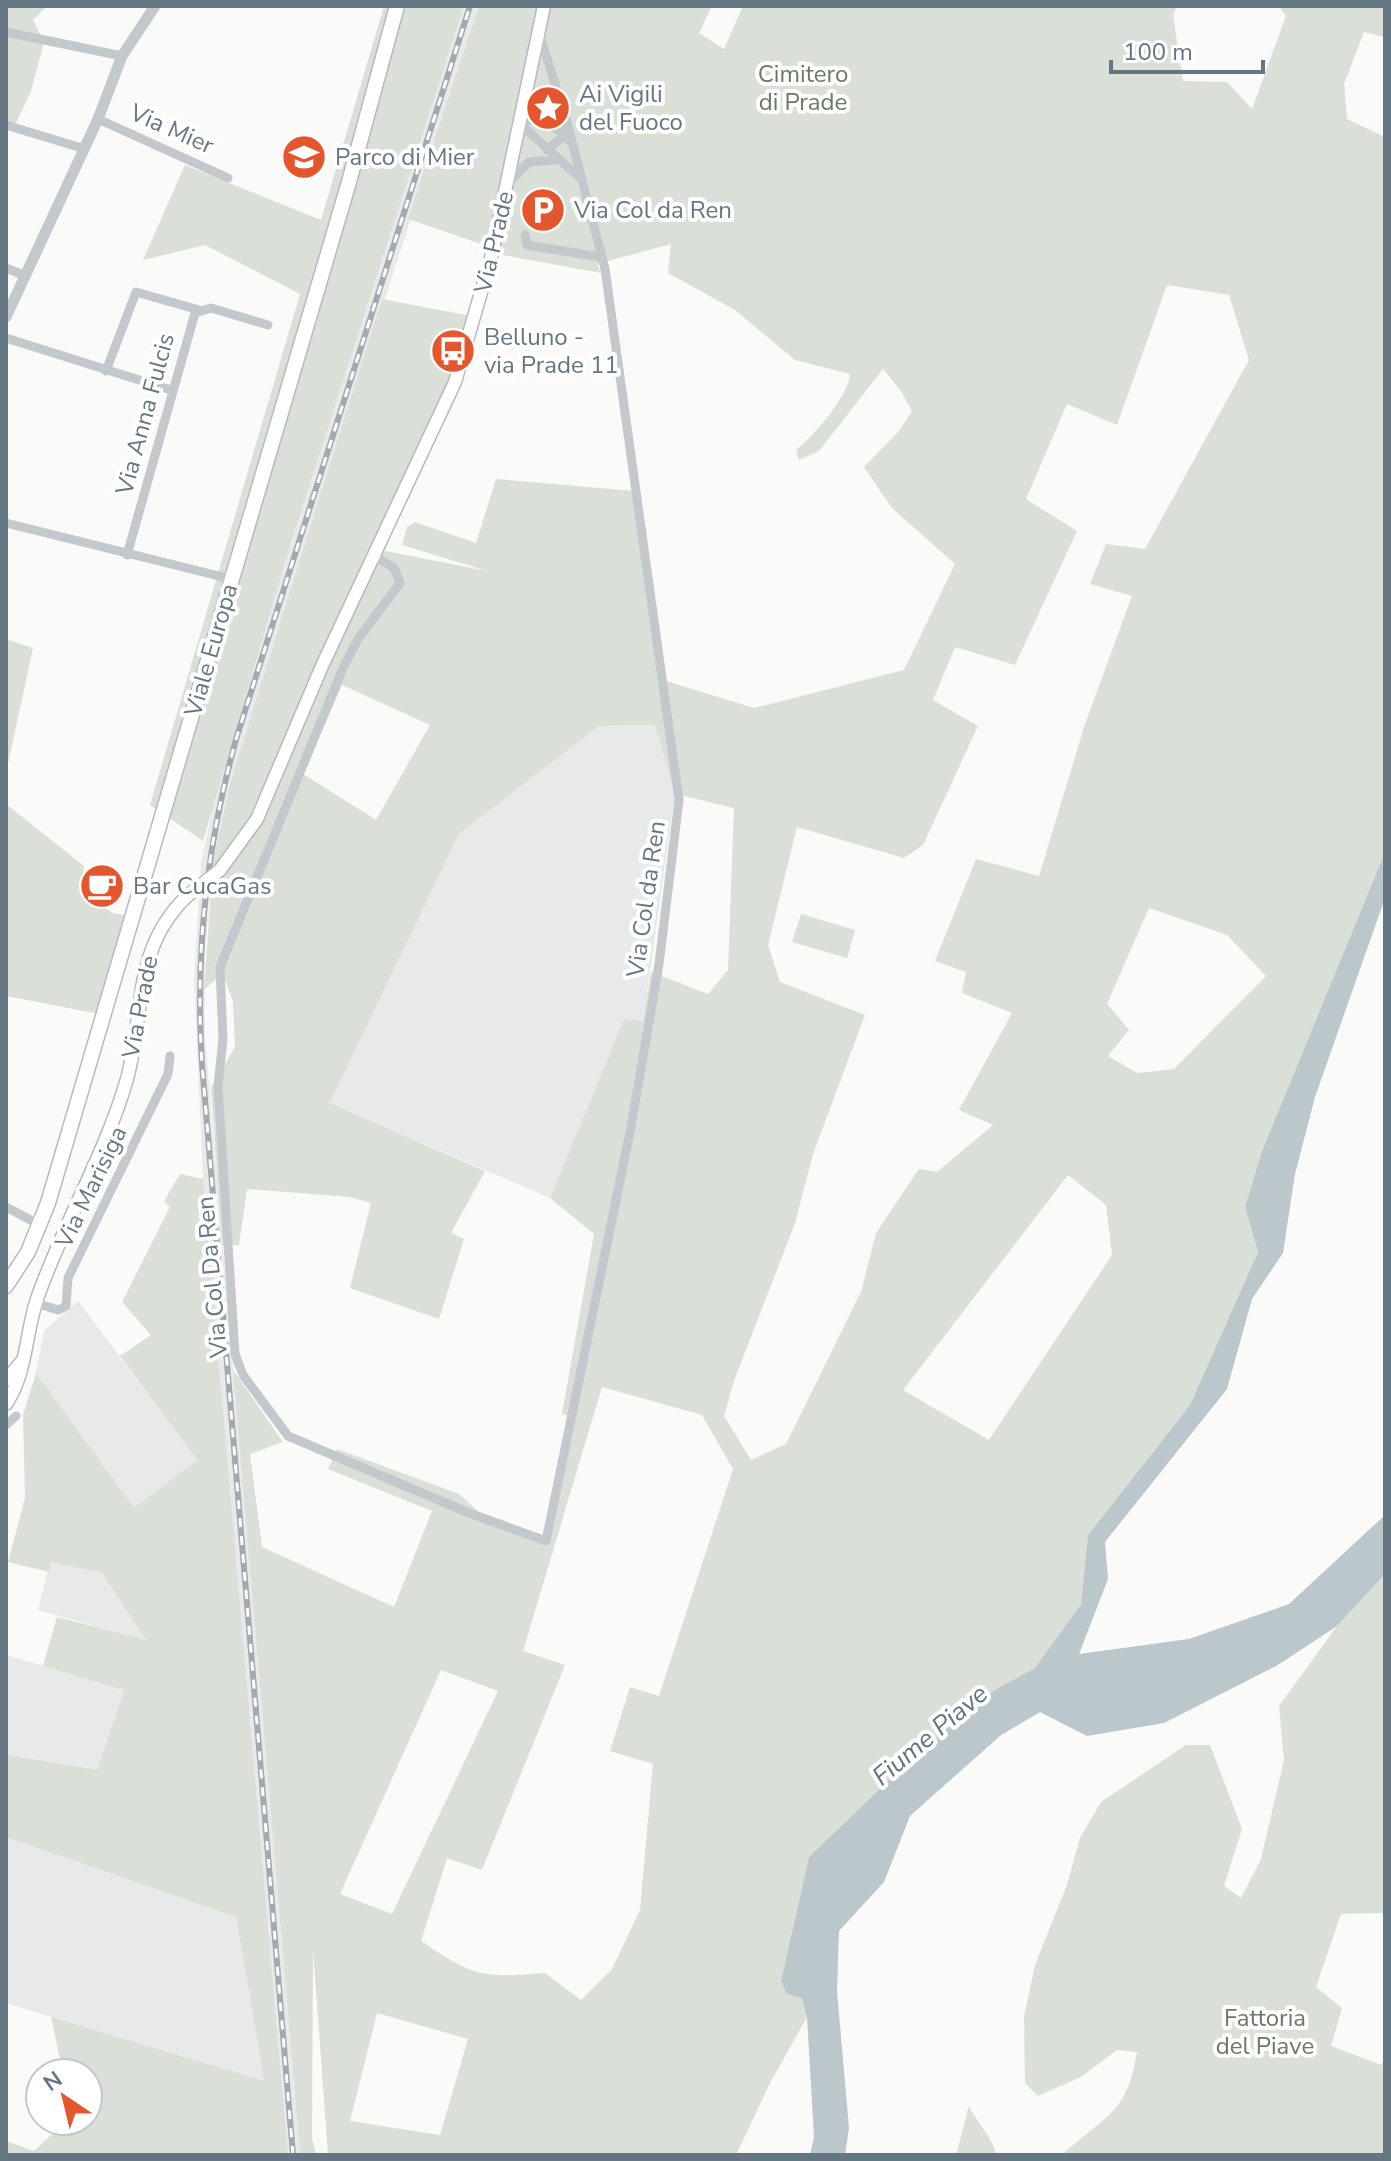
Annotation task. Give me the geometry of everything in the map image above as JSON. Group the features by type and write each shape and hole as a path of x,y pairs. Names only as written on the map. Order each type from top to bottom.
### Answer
{"main road":[{"name":"Viale Europa","path":"6,1286 40,1225 397,6"},
{"name":"Via Prade","path":"6,1404 21,1378 36,1303 118,1106 129,1066 149,952 161,928 186,897 220,870 257,819 373,555 458,374 491,258 544,6"},
{"name":"Via Prade","path":"6,1380 23,1360"}],"street":[{"name":"Via Mier","path":"6,317 85,149 122,56 155,6"},
{"path":"6,32 122,56"},
{"name":"Via Col da Ren","path":"540,36 567,122 601,257 679,800 659,964 631,1127 546,1541"},
{"name":"Via Mier","path":"98,119 228,178"},
{"path":"519,123 537,120 563,134"},
{"path":"547,150 563,134 567,122"},
{"path":"519,123 580,178"},
{"path":"6,125 85,149"},
{"name":"Via Col da Ren","path":"563,134 573,146"},
{"path":"507,185 514,173 529,162 559,160"},
{"path":"525,235 527,245 601,257"},
{"path":"6,268 26,276"},
{"path":"106,371 136,292 199,310"},
{"name":"Via Anna Fulcis","path":"127,555 192,319 199,310 211,308 268,325"},
{"path":"6,338 171,390"},
{"path":"6,523 231,579"},
{"name":"Via Col Da Ren","path":"373,555 394,568 400,583 358,639 302,765 275,840 220,967 223,1014 218,1081 235,1354 243,1375 288,1436 469,1513 546,1541"},
{"name":"Via Marisiga","path":"36,1303 58,1310 66,1306 68,1278 168,1074 170,1056"},
{"name":"Via Marisiga","path":"6,1207 40,1225"},
{"path":"6,1425 16,1416"}],"shaded area":[{"path":"464,6 479,6 230,783 213,863 205,952 205,1036 300,2155 288,2155 203,1179 194,979 201,863 218,782 289,549"},
{"path":"655,725 675,794 643,1022 624,1019 550,1198 330,1103 459,834 599,726"},
{"path":"1385,852 1385,898 1315,1097 1295,1174 1283,1253 1252,1299 1227,1389 1105,1542 1108,1579 1079,1654 1189,1639 1289,1604 1385,1515 1385,1574 1337,1626 1278,1665 1164,1723 1087,1736 1040,1712 1001,1735 910,1816 884,1882 839,1931 837,1991 849,2128 845,2155 810,2155 814,2137 807,2017 802,1998 787,1994 781,1981 809,1857 918,1752 995,1690 1035,1668 1081,1604 1088,1535 1190,1405 1258,1252 1245,1207 1262,1151"},
{"path":"78,1301 197,1460 134,1509 36,1373 44,1331"},
{"path":"50,1562 102,1573 147,1641 38,1610"},
{"path":"6,1655 124,1689 97,1770 10,1755 6,1768"},
{"path":"6,1837 236,1917 264,2082 6,2003"}],"green space":[{"path":"6,6 47,6 33,20 44,42 31,91 15,125 6,122"},
{"path":"384,6 464,6 289,549 203,841 150,805 300,294 205,245 143,260 185,165 321,220"},
{"name":"Cimitero di Prade","path":"479,6 712,6 699,33 724,49 743,6 1177,6 1173,15 1183,81 1227,82 1252,109 1286,16 1279,6 1385,6 1385,37 1364,32 1344,84 1347,119 1385,137 1385,852 1262,1151 1245,1207 1258,1252 1190,1405 1088,1535 1081,1604 1035,1668 995,1690 918,1752 809,1857 781,1981 802,1997 807,2017 770,2083 736,2155 328,2155 313,1949 312,2138 316,2155 300,2155 233,1370 283,1442 250,1454 262,1547 394,1607 432,1511 328,1469 337,1449 459,1494 492,1524 544,1542 573,1417 562,1414 594,1234 550,1198 624,1019 643,1021 651,972 708,994 728,970 734,808 675,794 655,725 599,726 459,834 330,1103 485,1171 451,1233 464,1239 439,1319 350,1288 371,1203 350,1197 247,1189 239,1245 222,1245 211,1088 235,1047 233,1002 223,973 204,990 213,863 230,783 382,299 471,316 443,395 370,548 487,571 402,545 407,527 415,522 476,543 496,479 633,491 666,681 754,708 904,670 955,564 892,508 864,467 899,431 912,411 883,369 819,451 799,460 796,450 837,404 850,374 795,360 735,310 668,273 671,244 597,264 601,273 486,252 487,246 408,219","holes":["1167,285 1229,295 1249,360 1145,549 1106,544 1090,584 1132,596 1085,724 1039,876 976,859 935,961 966,972 962,993 1012,1013 959,1110 993,1125 937,1172 919,1169 876,1233 861,1292 786,1444 751,1460 724,1416 734,1381 795,1223 813,1154 865,1015 780,982 768,945 797,827 904,858 923,845 978,726 933,700 955,647 1015,665 1077,531 1026,499 1067,404 1117,425","342,685 430,725 376,820 303,774","1149,908 1227,935 1266,976 1174,1069 1137,1073 1108,1056 1129,1030 1107,1004","1068,1175 1106,1205 1112,1255 989,1440 903,1390","602,1387 702,1415 733,1469 659,1696 630,1687 610,1751 653,1764 640,1910 612,1969 581,2000 545,1973 491,1975 479,1972 454,1962 421,1941 447,1858 482,1870 565,1665 523,1651","441,1670 498,1691 392,1914 340,1894","377,2013 468,2039 440,2135 350,2121"]},
{"path":"6,639 33,648 6,773 8,654"},
{"path":"6,804 84,866 81,890 112,913 128,916 99,1014 6,996"},
{"path":"801,914 855,930 847,958 792,942"},
{"path":"180,1174 203,1179 288,2155 6,2155 6,2141 34,2151 49,2137 104,2137 104,2057 60,2057 51,2017 264,2081 236,1917 6,1837 6,1768 9,1755 97,1770 124,1690 43,1666 57,1617 146,1640 102,1573 51,1562 49,1572 8,1562 25,1498 23,1415 36,1373 134,1508 197,1460 120,1356 151,1335 122,1302 170,1207 164,1201"},
{"name":"Fattoria del Piave","path":"1385,1574 1385,1913 1341,1914 1316,1987 1342,2008 1331,2046 1381,2065 1385,2058 1385,2155 1062,2155 1120,2102 1133,2073 1137,2052 1117,2050 1081,2077 1038,2096 1025,2083 1024,2016 1035,1965 1067,1885 1080,1838 1101,1802 1186,1745 1210,1745 1242,1829 1224,1886 1241,1898 1261,1859 1284,1760 1279,1706 1337,1626"},
{"path":"969,2106 992,2142 996,2155 956,2155"}],"railway":[{"path":"293,2155 202,1064 200,980 205,898 217,817 237,736 470,6"}],"place":[{"name":"Ai Vigili del Fuoco","path":"548,108"},
{"name":"Parco di Mier","path":"304,157"},
{"name":"Via Col da Ren","path":"543,210"},
{"name":"Belluno - via Prade 11","path":"453,351"},
{"name":"Bar CucaGas","path":"102,886"}],"water label":[{"name":"Fiume Piave","path":"930,1735"}]}
